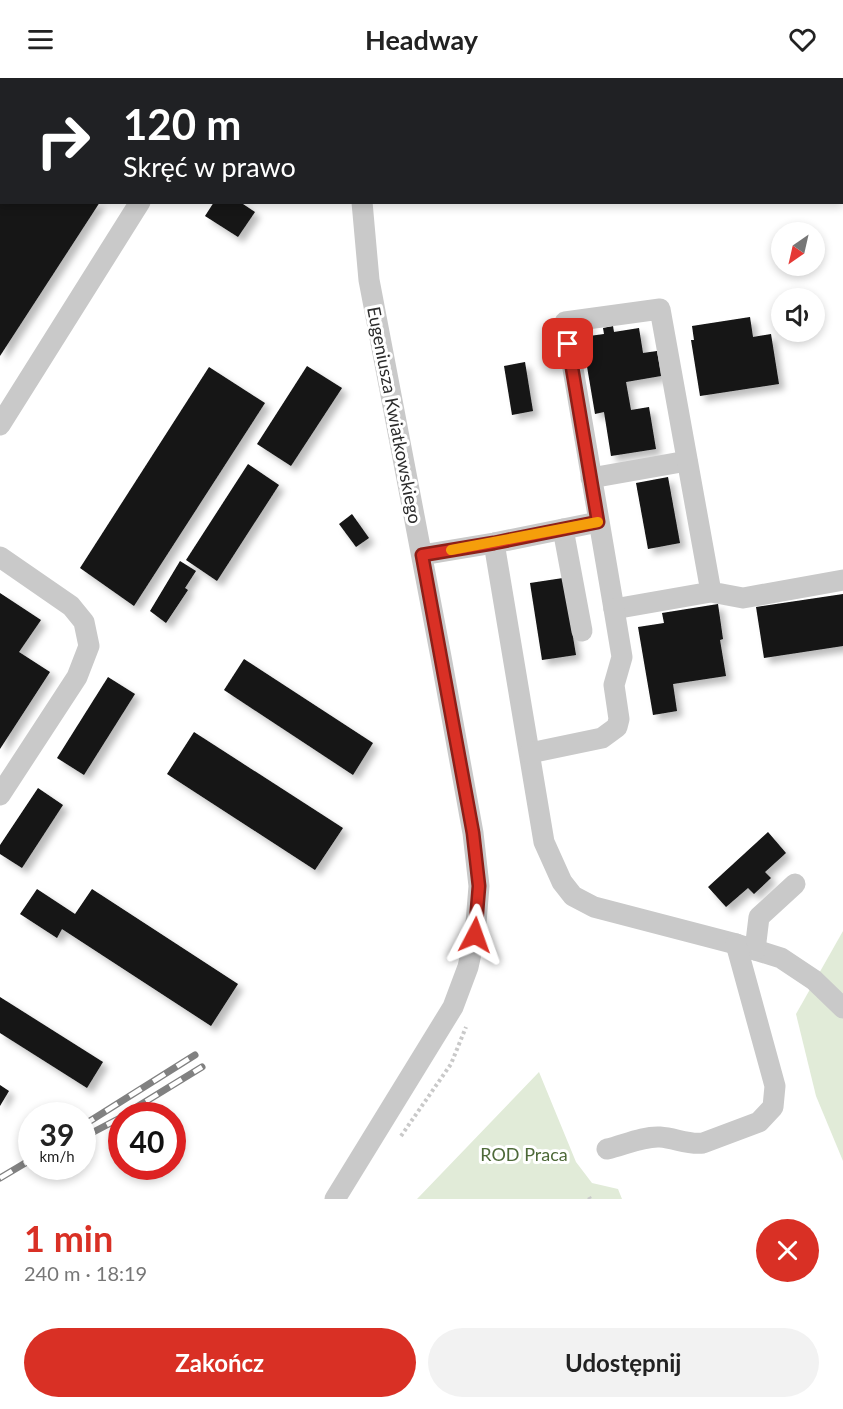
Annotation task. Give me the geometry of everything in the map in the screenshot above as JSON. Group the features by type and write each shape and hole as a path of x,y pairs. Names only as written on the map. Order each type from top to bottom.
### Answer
{"street":[{"path":"0,425 139,204"},
{"name":"Eugeniusza Kwiatkowskiego","path":"335,1199 453,1007 468,967 475,935 479,886 473,833 369,280 362,204"},
{"path":"530,753 602,738 617,727 619,719 614,685 622,657 565,322 660,309 711,592"},
{"path":"591,478 687,461"},
{"path":"422,555 598,522"},
{"path":"563,529 582,631"},
{"path":"494,543 544,842 562,882 573,896 594,908 781,958 814,980 843,1008"},
{"path":"0,557 71,606 84,622 89,646 77,677 0,795"},
{"path":"614,609 711,592 743,598 843,580"},
{"path":"608,1149 660,1137 695,1144 704,1143 759,1122 773,1107 775,1086 746,947 759,917 795,884"}],"path":[{"path":"396,1143 451,1064 463,1040"}],"green space":[{"path":"843,931 843,1161 816,1096 796,1014"},
{"name":"ROD Praca","path":"539,1072 576,1162 592,1183 618,1189 622,1199 417,1199"}],"building":[{"path":"0,204 99,204 0,356"},
{"path":"213,204 243,204 255,212 238,237 205,216"},
{"path":"750,317 753,337 771,334 779,384 700,396 691,340 694,340 692,326"},
{"path":"613,326 614,332 639,328 643,353 657,351 661,376 626,382 631,410 649,407 656,449 611,456 604,412 595,414 582,337 604,334 603,328"},
{"path":"525,362 533,411 512,415 504,366"},
{"path":"307,366 342,388 291,466 257,444"},
{"path":"209,367 265,403 134,606 80,568"},
{"path":"248,464 279,485 217,581 186,560"},
{"path":"668,477 680,543 648,549 636,483"},
{"path":"352,514 369,538 356,547 339,524"},
{"path":"180,561 196,571 185,588 188,590 166,623 150,611"},
{"path":"563,578 576,655 542,660 530,583"},
{"path":"0,593 41,620 19,652 50,672 0,749"},
{"path":"843,594 843,646 764,658 756,607"},
{"path":"718,604 723,639 720,640 726,676 673,684 677,711 653,715 638,627 664,623 662,613"},
{"path":"244,659 373,743 353,775 224,690"},
{"path":"108,677 135,694 84,775 57,758"},
{"path":"194,732 343,828 315,870 167,774"},
{"path":"38,788 63,805 22,868 0,854 0,845"},
{"path":"768,832 786,853 765,872 771,878 754,894 748,888 726,907 708,887"},
{"path":"37,889 75,914 92,889 238,984 211,1026 62,929 57,938 20,914"},
{"path":"0,997 103,1062 87,1088 0,1033"},
{"path":"0,1085 9,1091 0,1106"}],"railway":[{"path":"96,1117 195,1055"},
{"path":"145,1102 202,1067"},
{"path":"96,1131 108,1124"},
{"path":"0,1178 18,1167"}],"slow traffic":[{"path":"451,550 598,522"}],"route":[{"path":"475,935 479,886 473,833 422,555 598,522 568,344"}]}
